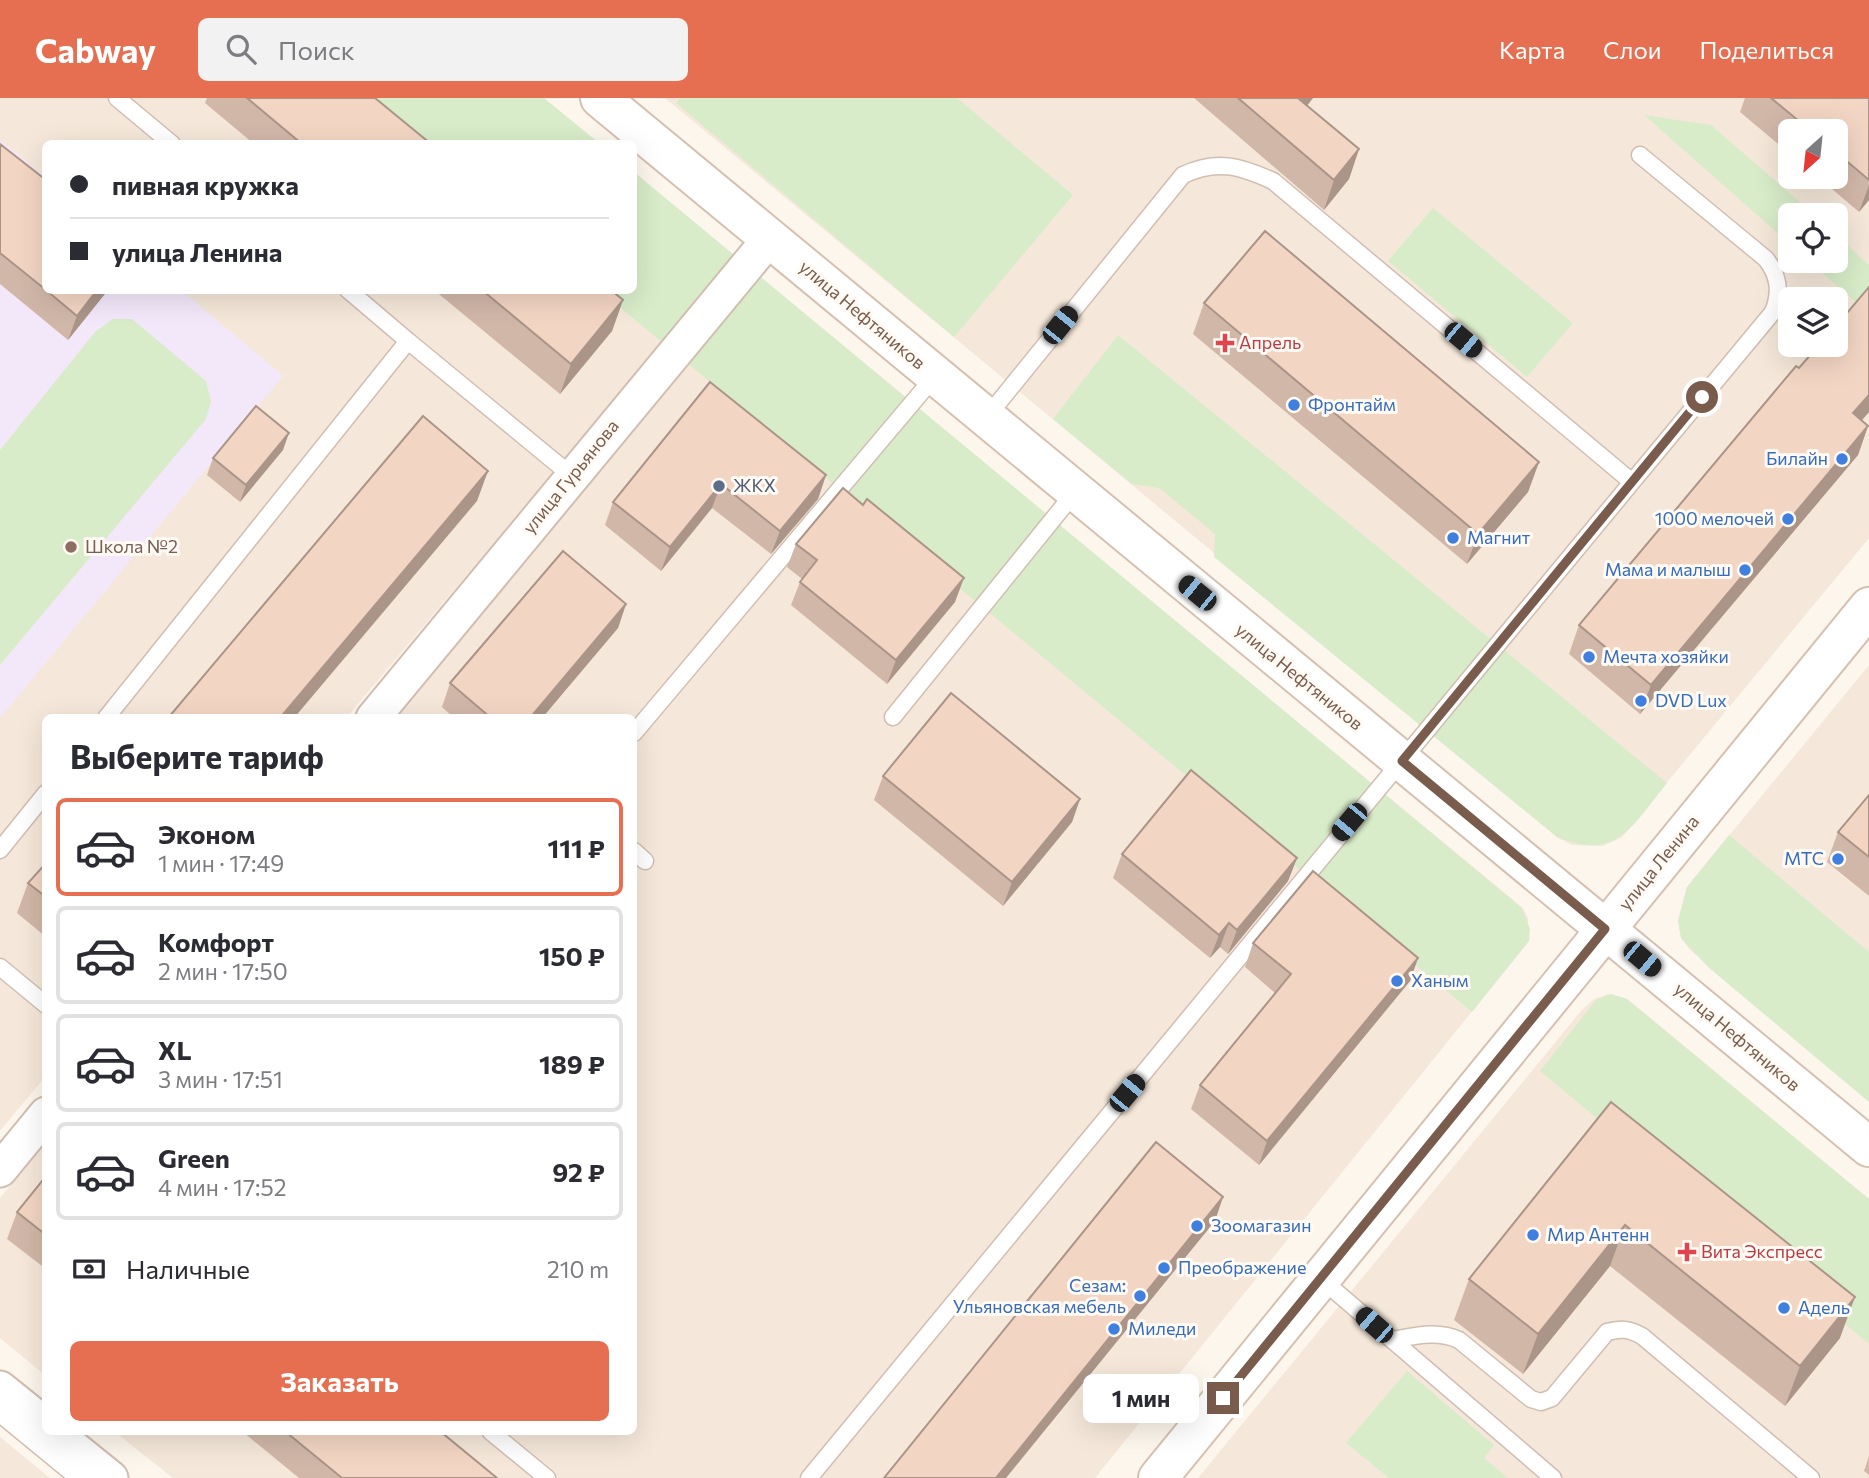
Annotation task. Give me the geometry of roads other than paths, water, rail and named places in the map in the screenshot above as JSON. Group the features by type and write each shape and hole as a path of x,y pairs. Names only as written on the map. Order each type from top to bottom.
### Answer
{"street":[{"name":"улица Нефтяников","path":"600,98 1869,1147"},
{"name":"улица Гурьянова","path":"376,714 770,238"},
{"name":"улица Ленина","path":"1158,1478 1869,607"},
{"path":"0,1170 42,1119"},
{"path":"0,1388 42,1422"},
{"path":"58,1435 111,1478"}],"lane":[{"path":"117,98 167,140"},
{"path":"809,1478 1773,312 1778,299 1774,271 1766,259 1640,155"},
{"path":"986,418 1182,175 1203,165 1224,165 1251,171 1273,181 1632,482"},
{"path":"353,294 572,476"},
{"path":"109,714 408,341"},
{"path":"637,729 935,376"},
{"path":"893,717 1075,492"},
{"path":"0,850 42,798"},
{"path":"0,967 42,1002"},
{"path":"1320,1278 1553,1478"},
{"path":"1392,1340 1422,1334 1448,1335 1459,1340 1519,1391 1541,1402 1552,1398 1607,1332 1619,1328 1632,1331 1642,1336 1811,1478"},
{"path":"0,1414 78,1478"},
{"path":"495,1435 547,1478"}],"place":[{"name":"Апрель","path":"1225,343"},
{"name":"Фронтайм","path":"1294,405"},
{"name":"Билайн","path":"1842,459"},
{"name":"ЖКХ","path":"719,486"},
{"name":"1000 мелочей","path":"1788,519"},
{"name":"Магнит","path":"1453,538"},
{"name":"Школа №2","path":"71,547"},
{"name":"Мама и малыш","path":"1745,570"},
{"name":"Мечта хозяйки","path":"1589,657"},
{"name":"DVD Lux","path":"1641,701"},
{"name":"МТС","path":"1838,859"},
{"name":"Ханым","path":"1397,981"},
{"name":"Зоомагазин","path":"1197,1226"},
{"name":"Мир Антенн","path":"1533,1235"},
{"name":"Вита Экспресс","path":"1687,1252"},
{"name":"Преображение","path":"1164,1268"},
{"name":"Сезам: Ульяновская мебель","path":"1140,1296"},
{"name":"Адель","path":"1784,1308"},
{"name":"Миледи","path":"1114,1329"}]}
